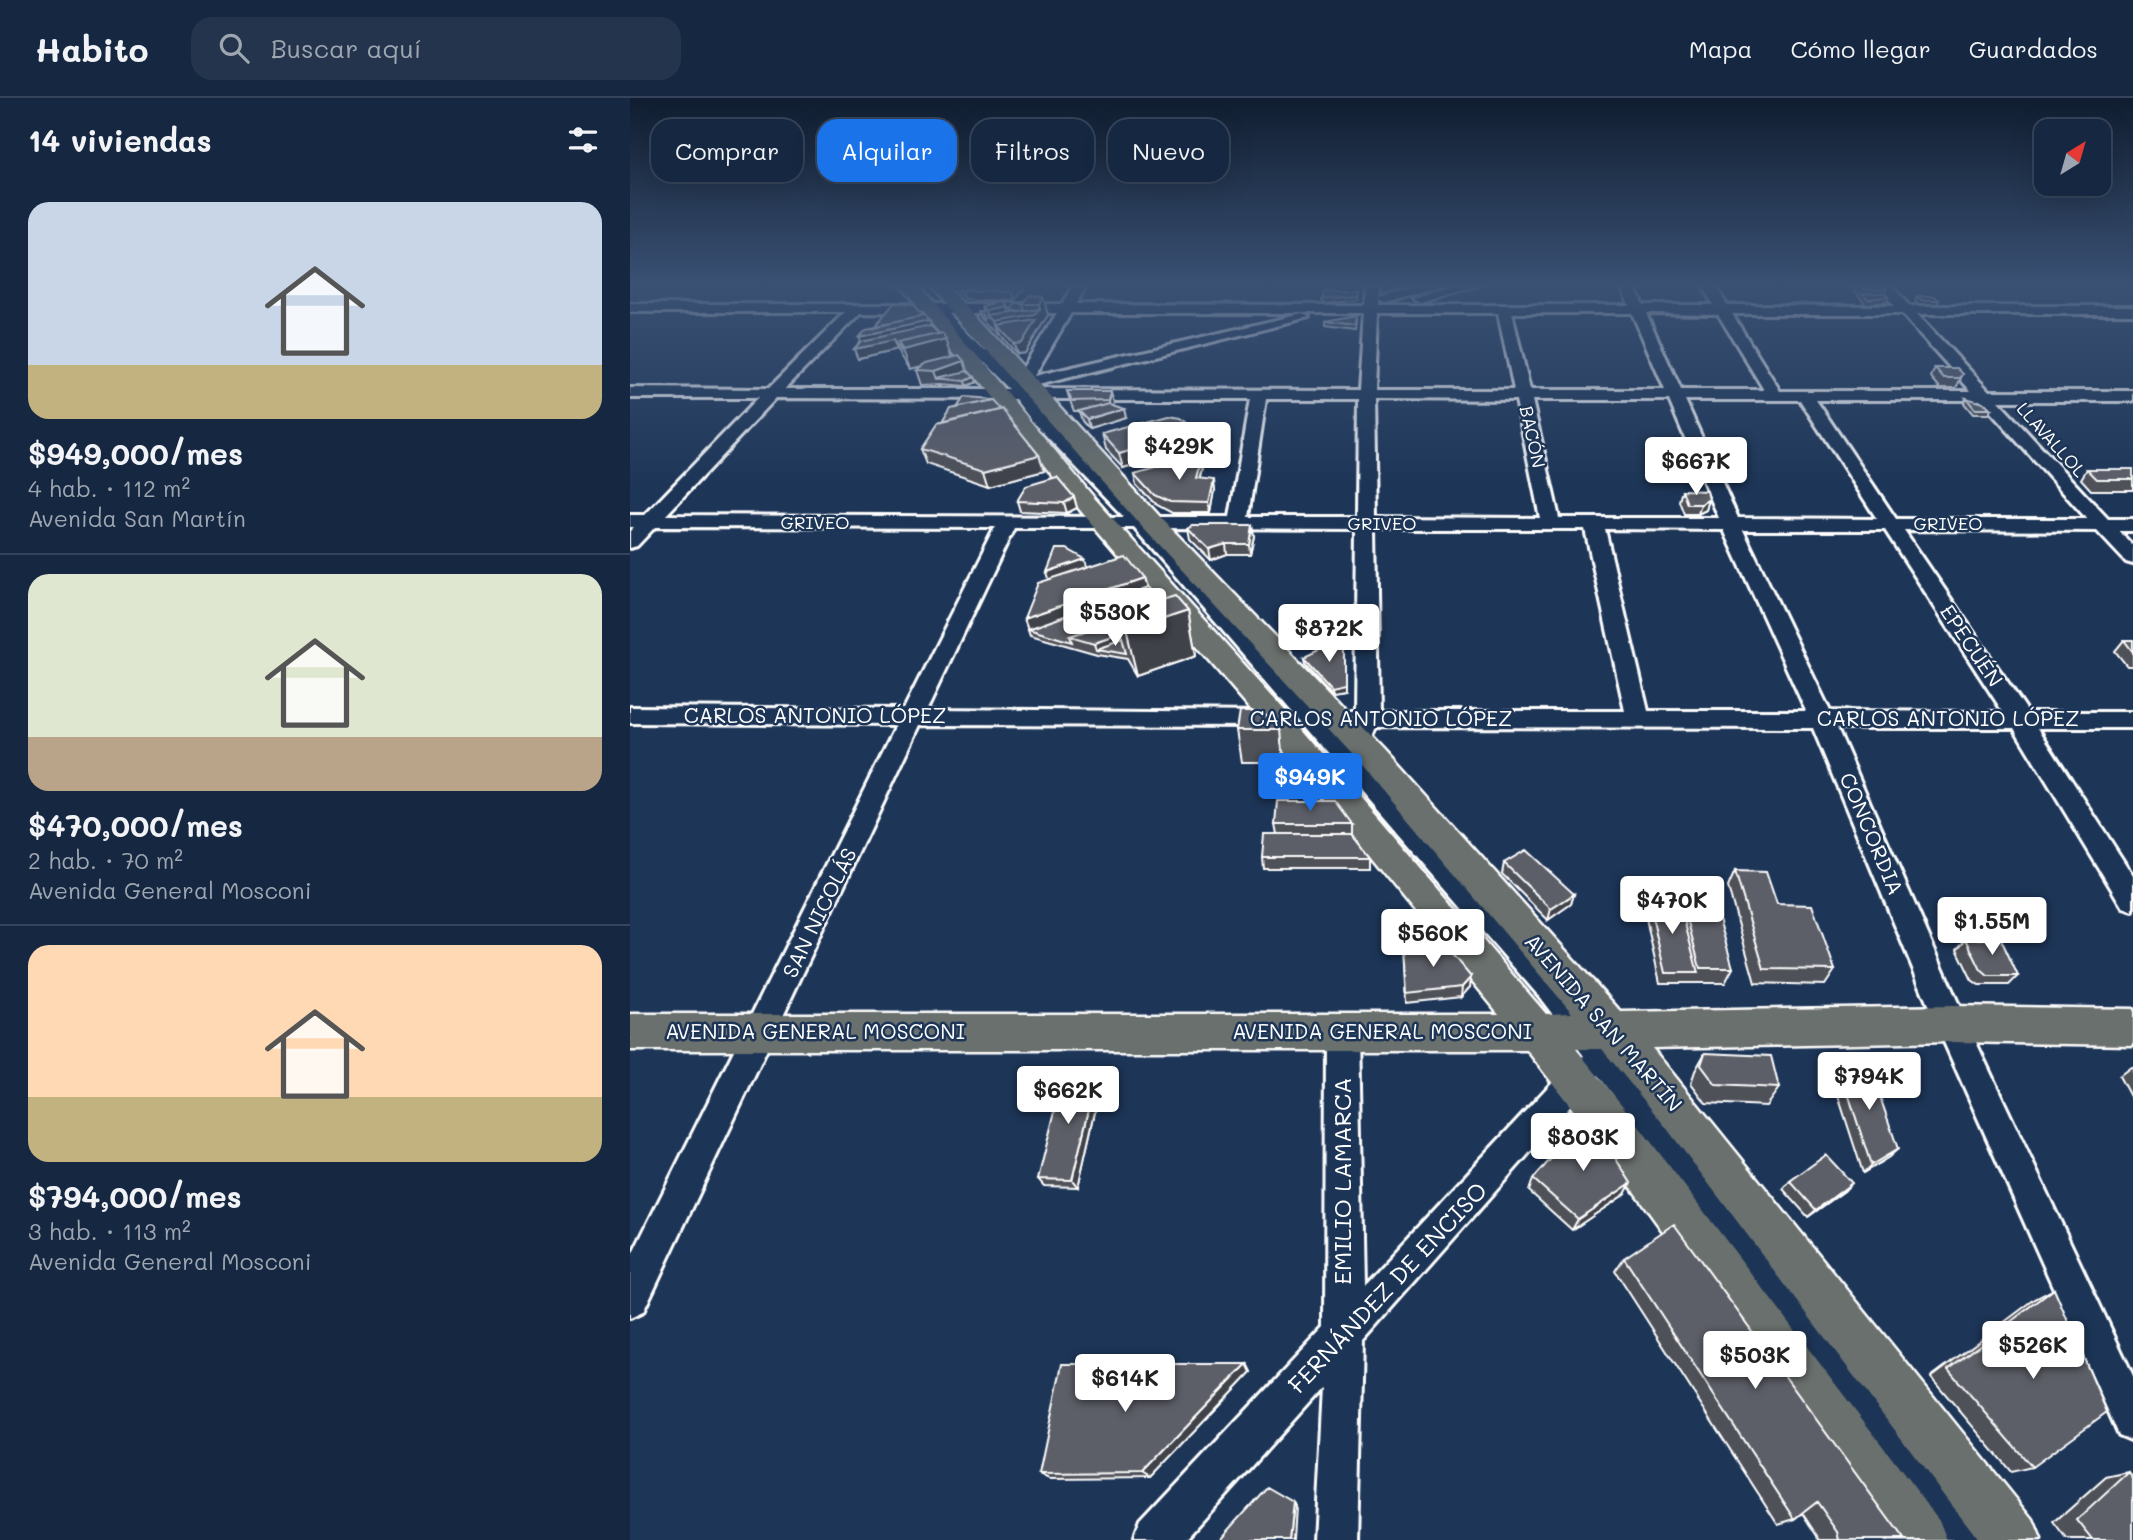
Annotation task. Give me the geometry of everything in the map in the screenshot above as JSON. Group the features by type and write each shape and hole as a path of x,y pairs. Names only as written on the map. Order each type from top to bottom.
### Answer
{"main road":[{"name":"AVENIDA SAN MARTÍN","path":"976,352 1017,390 1130,524 1325,723 1581,1046 1919,1540"},
{"name":"AVENIDA SAN MARTÍN","path":"1325,723 1581,1046 1680,1112 2013,1540"},
{"name":"AVENIDA GENERAL MOSCONI","path":"630,1032 1342,1032 1581,1046 1952,1024 2133,1027"}],"street":[{"path":"630,542 640,521 813,352"},
{"path":"986,352 1038,418 1072,455 1101,481 1130,524 1325,723 1549,986 1581,1046 1946,1540"},
{"path":"1017,390 1041,352"},
{"path":"1017,390 1168,352"},
{"path":"1059,392 1089,377 1189,352"},
{"path":"1325,723 1365,524 1366,393 1369,352"},
{"name":"BACÓN","path":"1513,352 1551,525"},
{"name":"CONCORDIA","path":"1657,352 1731,525 1821,718 1952,1024 2133,1421"},
{"path":"1748,352 1775,396"},
{"name":"LLAVALLOL","path":"1944,352 2133,558"},
{"path":"630,393 1017,390 2133,397"},
{"path":"1238,523 1259,393"},
{"name":"EPECUÉN","path":"1805,396 2021,720 2133,900"},
{"name":"GRIVEO","path":"640,521 1594,526 2133,525"},
{"name":"SAN NICOLÁS","path":"630,1299 762,1033 1006,524"},
{"path":"1594,526 1638,717"},
{"name":"CARLOS ANTONIO LÓPEZ","path":"630,715 915,716 1325,723 1638,717 2133,720"},
{"name":"EMILIO LAMARCA","path":"1336,1540 1344,1336 1342,1032"},
{"path":"1581,1046 1861,1392 1966,1505 1992,1540"},
{"name":"FERNÁNDEZ DE ENCISO","path":"1156,1540 1344,1336 1581,1046"},
{"path":"1873,1441 1932,1498 1966,1540"}],"green space":[{"path":"1167,352 1178,352 1078,378 1067,376"}],"building":[{"path":"959,355 964,361 936,371 917,370 927,363"},
{"path":"1935,368 1957,368 1963,374 1960,378 1944,378"},
{"path":"967,371 973,377 965,381 938,378"},
{"path":"1067,391 1110,391 1108,400 1072,401"},
{"path":"964,397 988,399 989,400 957,408"},
{"path":"1966,398 1986,404 1991,409 1975,409"},
{"path":"991,400 1000,410 942,424 951,409"},
{"path":"1108,403 1124,408 1087,419 1079,411"},
{"path":"1002,409 1039,455 985,469 920,449 936,425"},
{"path":"1169,416 1181,418 1195,430 1119,453 1102,434"},
{"path":"1202,454 1196,478 1214,480 1209,503 1170,502 1155,495 1135,473"},
{"path":"2087,469 2133,469 2133,479 2097,479"},
{"path":"1057,477 1074,497 1064,503 1017,501 1026,486"},
{"path":"1682,490 1707,491 1709,499 1701,504 1687,504"},
{"path":"1193,525 1252,525 1249,544 1226,544 1209,549 1188,528"},
{"path":"1056,549 1067,549 1085,559 1047,572"},
{"path":"1124,555 1142,578 1024,618 1038,583"},
{"path":"1145,588 1156,602 1150,604 1151,609 1147,610 1144,606 1116,615 1118,620 1070,636 1072,642 1028,629"},
{"path":"1175,596 1188,611 1127,631 1116,615 1144,606 1148,611 1154,609 1150,604"},
{"path":"1118,620 1121,634 1094,643 1070,636"},
{"path":"1123,640 1127,654 1096,649"},
{"path":"2124,640 2133,640 2133,652"},
{"path":"1344,647 1344,683 1330,686 1304,657 1323,648"},
{"path":"1240,711 1262,711 1281,730 1237,730"},
{"path":"1278,801 1335,801 1352,824 1276,824"},
{"path":"1264,834 1352,834 1370,857 1262,857"},
{"path":"1526,850 1574,894 1551,909 1504,863"},
{"path":"1735,871 1766,872 1777,904 1812,905 1835,970 1764,969"},
{"path":"1677,880 1708,880 1733,968 1700,968"},
{"path":"1678,897 1698,973 1665,973 1648,899"},
{"path":"1966,939 2001,939 2018,976 1988,976 1981,970"},
{"path":"1445,946 1471,977 1462,987 1407,993 1404,947"},
{"path":"1705,1053 1771,1056 1779,1088 1716,1085 1701,1065"},
{"path":"1839,1065 1869,1065 1898,1149 1871,1165"},
{"path":"1065,1071 1098,1072 1072,1180 1038,1179"},
{"path":"1579,1127 1597,1129 1631,1183 1578,1219 1533,1179"},
{"path":"1826,1155 1852,1183 1816,1210 1790,1181"},
{"path":"1674,1224 1904,1540 1840,1540 1838,1532 1817,1502 1795,1519 1624,1258"},
{"path":"2054,1289 2107,1412 2032,1467 1948,1369"},
{"path":"1062,1364 1247,1364 1142,1473 1039,1474"},
{"path":"2129,1472 2133,1479 2133,1540 2093,1540 2077,1520"},
{"path":"1267,1487 1293,1502 1289,1540 1219,1540"}]}
